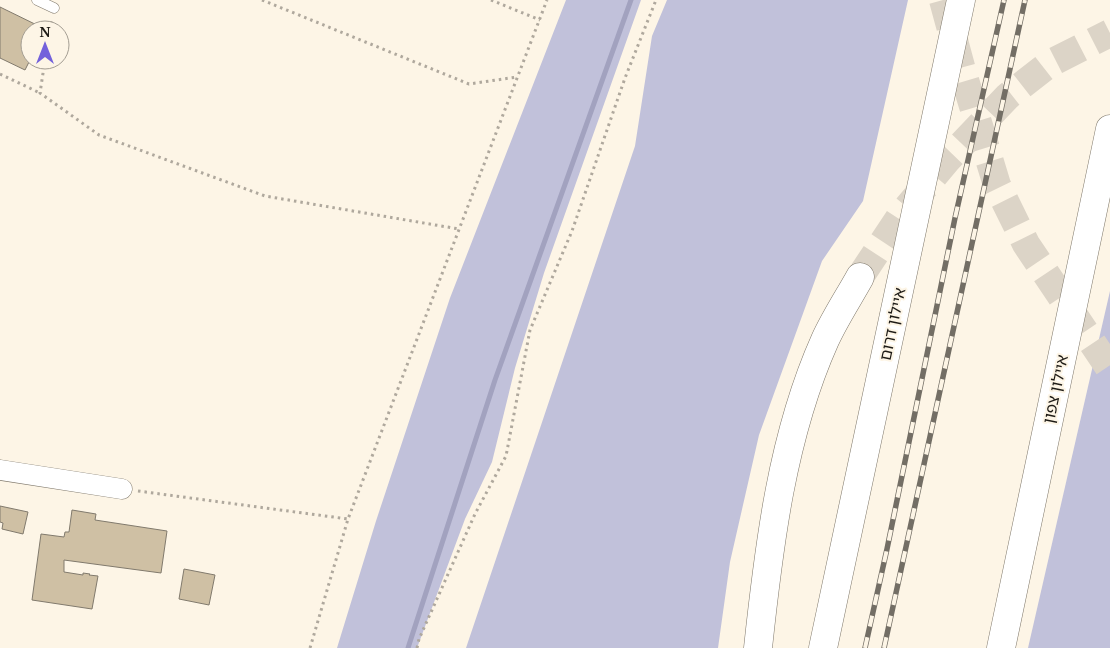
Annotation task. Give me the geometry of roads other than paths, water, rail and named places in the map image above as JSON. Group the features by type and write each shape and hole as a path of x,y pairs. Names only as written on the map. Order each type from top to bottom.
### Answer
{"highway":[{"name":"איילון דרום","path":"823,648 962,0"},
{"name":"איילון צפון","path":"1001,648 1110,129"},
{"path":"758,648 774,518 788,453 801,406 825,340 860,276"}],"street":[{"path":"0,470 122,489"}],"lane":[{"path":"37,0 54,8"}],"waterway":[{"path":"408,648 495,380 631,0"}],"tunnel":[{"path":"943,0 997,185 1026,244 1110,369"},
{"path":"860,277 901,215 948,159 1008,96 1049,64 1110,33"}],"railway":[{"path":"865,648 955,218 1004,0"},
{"path":"884,648 1025,0"}]}
